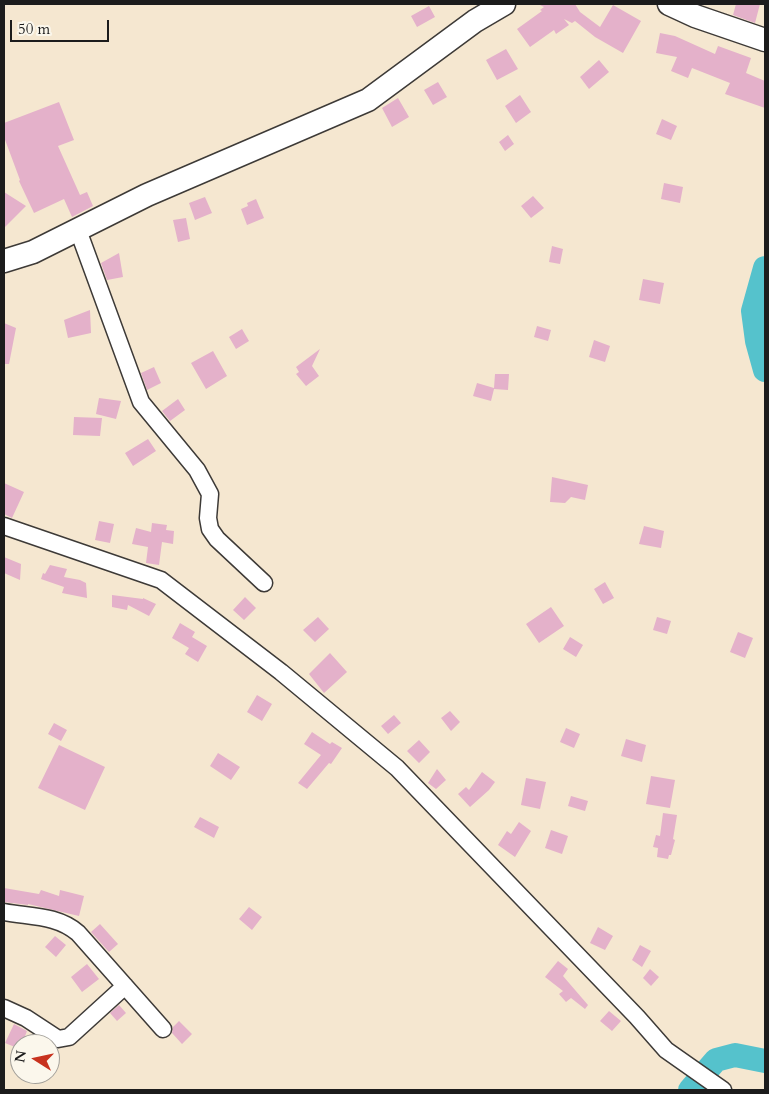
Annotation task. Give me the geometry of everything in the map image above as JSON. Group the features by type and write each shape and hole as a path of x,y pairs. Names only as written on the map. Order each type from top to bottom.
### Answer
{"main road":[{"path":"4,261 33,252 147,195 368,100 475,21 504,4"},
{"path":"669,4 695,16 765,40"}],"street":[{"path":"78,230 140,402 197,470 210,494 208,518 210,529 217,539 264,583"},
{"path":"4,526 161,580 281,672 397,768 637,1017 666,1050 724,1090"},
{"path":"4,912 60,921 70,926 163,1029"},
{"path":"4,1008 26,1018 58,1039 69,1037 125,986"}],"building":[{"path":"538,4 575,4 580,12 600,27 613,5 641,21 623,53 595,37 575,21 572,23 564,19 569,25 556,34 554,30 530,47 517,29 542,11 540,10 544,7"},
{"path":"736,4 760,4 755,23 733,15"},
{"path":"429,6 435,17 417,27 411,16"},
{"path":"660,33 675,36 715,54 718,46 751,58 746,73 765,81 765,108 725,94 730,83 692,68 688,78 671,71 677,57 656,53"},
{"path":"506,49 518,69 497,80 486,60"},
{"path":"599,60 609,72 589,89 580,77"},
{"path":"438,82 447,97 433,105 424,90"},
{"path":"520,95 531,112 516,123 505,106"},
{"path":"398,98 409,117 392,127 382,108"},
{"path":"59,102 74,140 58,146 80,195 87,192 93,206 72,217 64,199 34,213 19,181 4,137 4,123"},
{"path":"662,119 677,126 671,140 656,134"},
{"path":"508,135 514,144 505,151 499,142"},
{"path":"664,183 683,187 680,203 661,199"},
{"path":"4,192 26,206 4,228"},
{"path":"533,196 544,208 531,218 521,206"},
{"path":"205,197 212,213 195,220 189,203"},
{"path":"256,199 264,218 247,225 241,209 248,206 247,203"},
{"path":"186,218 190,239 178,242 173,220"},
{"path":"552,246 563,249 560,264 549,262"},
{"path":"119,253 123,277 107,280 101,263"},
{"path":"643,279 664,283 660,304 639,300"},
{"path":"90,310 91,333 68,338 64,320"},
{"path":"4,323 16,328 9,364 4,364"},
{"path":"537,326 551,330 548,341 534,337"},
{"path":"242,329 249,341 236,349 229,337"},
{"path":"594,340 610,346 605,362 589,357"},
{"path":"320,349 312,366 319,376 306,386 296,374 299,372 296,367"},
{"path":"213,351 227,376 206,389 191,363"},
{"path":"154,367 161,383 147,390 141,373"},
{"path":"495,374 509,374 508,390 494,389 491,401 473,396 477,383 494,388"},
{"path":"99,398 121,401 116,419 96,414"},
{"path":"178,399 185,410 170,421 162,411"},
{"path":"74,417 102,418 100,436 73,435"},
{"path":"148,439 156,451 133,466 125,453"},
{"path":"552,477 588,485 585,500 571,497 565,503 550,502"},
{"path":"4,483 24,492 12,518 4,514"},
{"path":"99,521 114,524 110,543 95,540"},
{"path":"152,523 167,525 166,530 174,531 173,544 162,542 159,565 146,563 148,547 132,544 136,528 151,532"},
{"path":"644,526 664,531 661,548 639,544"},
{"path":"4,557 21,564 20,580 4,573"},
{"path":"50,565 67,569 64,577 86,583 87,598 62,593 64,587 41,579 43,573 45,574"},
{"path":"605,582 614,598 603,604 594,589"},
{"path":"112,595 143,598 156,604 149,616 128,605 127,610 112,607"},
{"path":"245,597 256,608 244,620 233,610"},
{"path":"551,607 564,626 539,643 526,624"},
{"path":"318,617 329,629 315,642 303,630"},
{"path":"657,617 671,621 667,634 653,630"},
{"path":"180,623 195,632 192,637 207,646 198,662 185,654 189,648 172,638"},
{"path":"738,632 753,638 745,658 730,652"},
{"path":"570,637 583,645 576,657 563,649"},
{"path":"330,653 347,672 324,693 309,674"},
{"path":"257,695 272,704 262,721 247,712"},
{"path":"450,711 460,722 451,731 441,718"},
{"path":"394,715 401,723 388,734 381,726"},
{"path":"54,723 67,730 61,741 48,734"},
{"path":"566,728 580,734 574,748 560,742"},
{"path":"312,732 330,744 332,742 342,748 331,764 329,763 307,789 298,783 321,755 304,744"},
{"path":"626,739 646,745 642,762 621,756"},
{"path":"419,740 430,752 419,763 407,751"},
{"path":"59,745 105,767 85,810 38,788"},
{"path":"218,753 240,767 231,780 210,766"},
{"path":"437,769 446,780 436,789 428,783"},
{"path":"482,772 495,782 470,807 458,794 466,787 469,790"},
{"path":"651,776 675,780 670,808 646,804"},
{"path":"526,778 546,782 540,809 521,805"},
{"path":"571,796 588,801 585,811 568,806"},
{"path":"663,813 677,815 673,839 675,840 668,859 657,857 658,848 653,847 656,835 660,836"},
{"path":"200,817 219,827 214,838 194,827"},
{"path":"519,822 531,831 515,857 498,845 507,831 511,834"},
{"path":"551,830 568,836 562,854 545,848"},
{"path":"4,888 39,894 41,890 59,896 60,890 84,896 79,916 28,904 4,902"},
{"path":"249,907 262,917 252,930 239,919"},
{"path":"100,924 118,944 109,952 91,932"},
{"path":"598,927 613,936 605,950 590,943"},
{"path":"55,936 66,945 56,957 45,947"},
{"path":"640,945 651,951 642,967 632,960"},
{"path":"558,961 568,969 563,976 588,1005 585,1009 571,998 566,1002 559,994 563,991 545,977"},
{"path":"87,964 99,979 82,992 71,977"},
{"path":"650,969 659,977 651,986 643,978"},
{"path":"119,1005 126,1013 117,1021 110,1013"},
{"path":"609,1011 621,1021 612,1031 600,1021"},
{"path":"179,1021 192,1034 182,1044 172,1033 173,1027"},
{"path":"14,1024 27,1031 26,1034 10,1034 10,1045 5,1043"}],"waterway":[{"path":"765,268 753,311 757,341 765,370"},
{"path":"690,1090 716,1060 735,1055 765,1061"}]}
